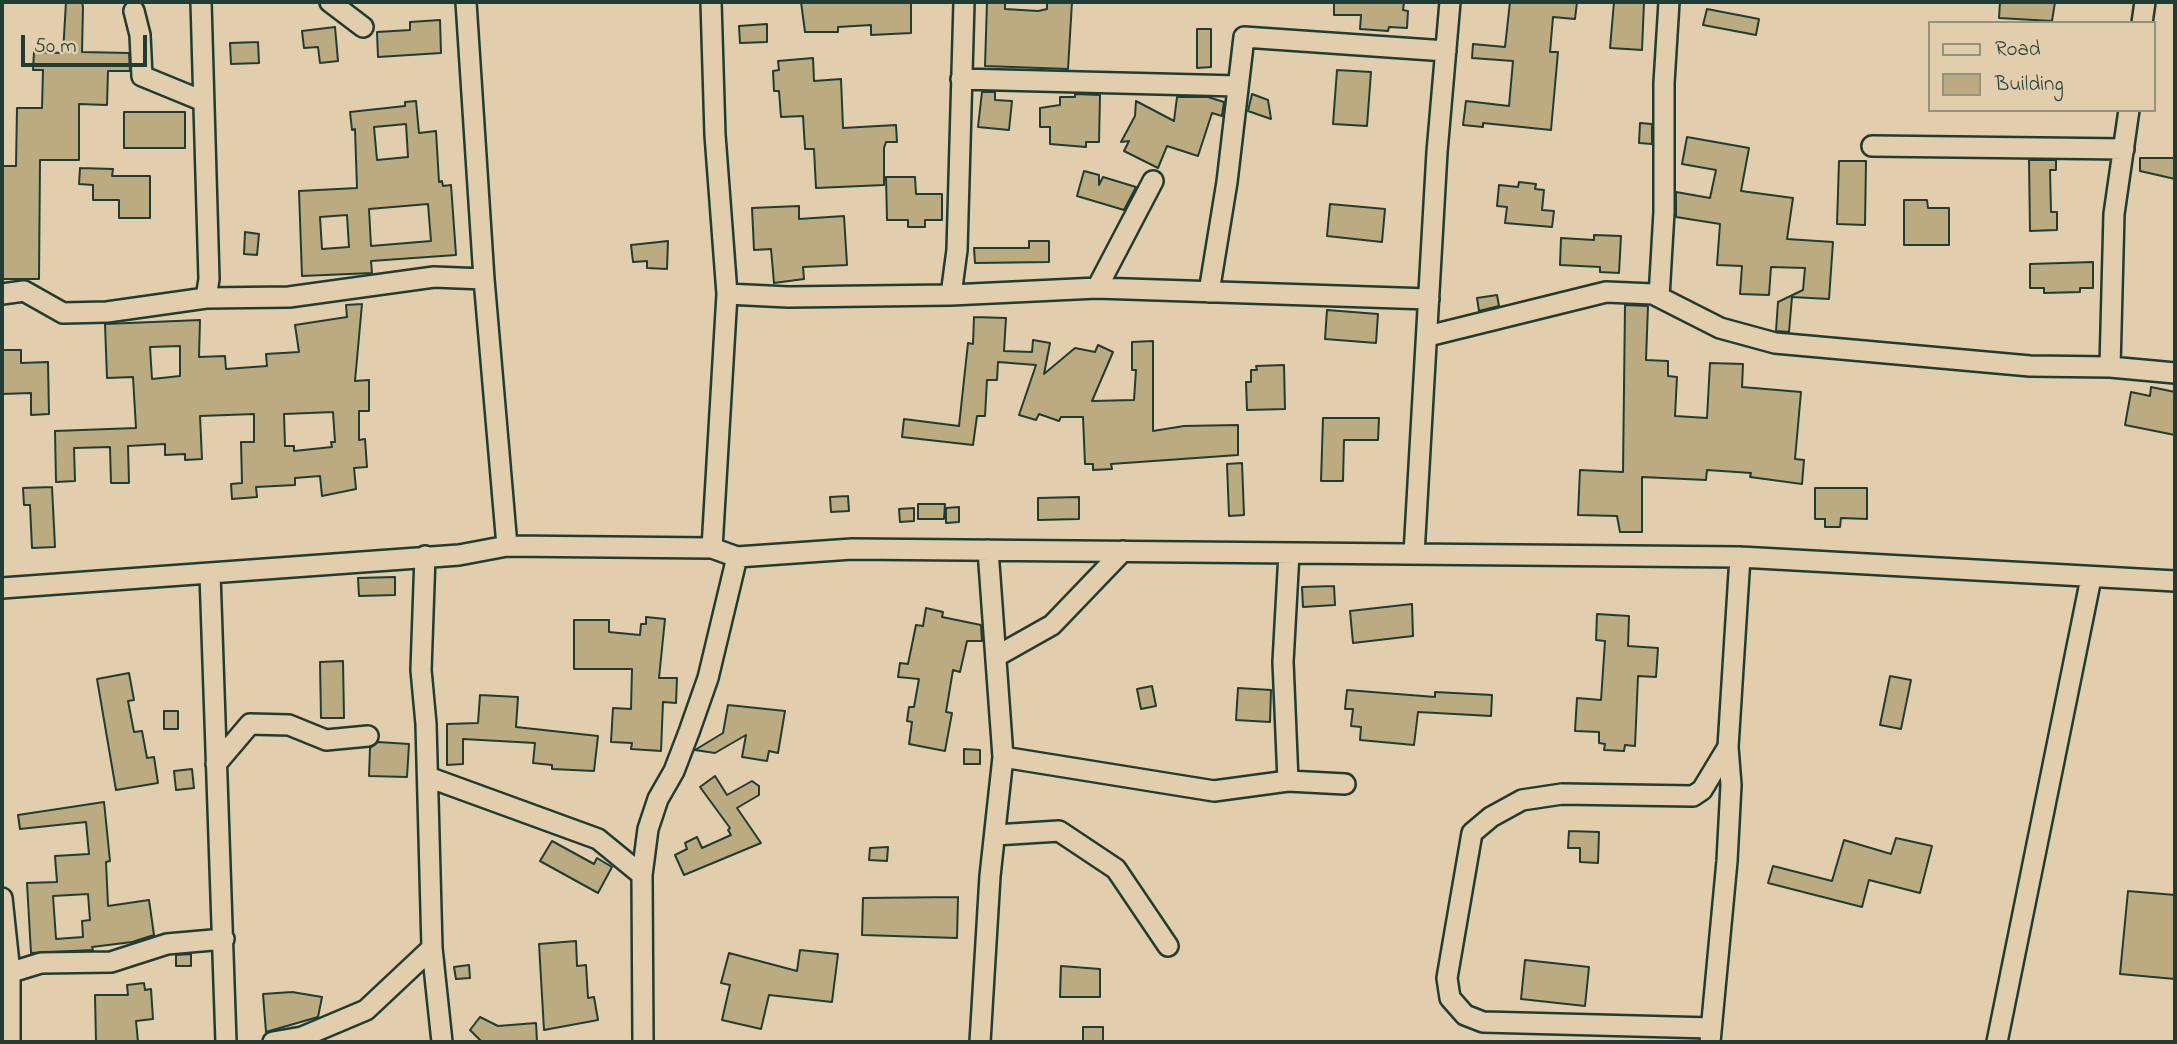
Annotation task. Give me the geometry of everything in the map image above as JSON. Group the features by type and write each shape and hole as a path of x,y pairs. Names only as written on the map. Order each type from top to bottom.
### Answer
{"street":[{"path":"330,2 363,27"},
{"path":"466,2 484,279 507,546"},
{"path":"711,2 715,135 727,294 712,548"},
{"path":"951,295 957,250 964,2"},
{"path":"1414,554 1450,2"},
{"path":"1658,297 1664,212 1664,83 1669,2"},
{"path":"2142,21 2145,2"},
{"path":"206,3 203,101 209,279 206,298"},
{"path":"134,11 140,35 142,76 203,101"},
{"path":"1209,292 1227,182 1244,37 1446,51"},
{"path":"961,79 1238,86"},
{"path":"2110,367 2114,214 2129,112"},
{"path":"1872,146 2124,149"},
{"path":"1097,288 1153,181"},
{"path":"2,293 24,291 63,313 107,312 206,298 289,297 435,277 484,279"},
{"path":"727,294 788,297 951,295 1097,288 1429,299"},
{"path":"1428,336 1606,292 1658,297 1720,328 1775,343 2030,366 2110,367 2175,373"},
{"path":"2,588 459,555 507,546 712,548 737,557 852,549 1740,557 2175,581"},
{"path":"980,1042 1003,757 988,550"},
{"path":"997,656 1052,625 1123,551"},
{"path":"1288,781 1283,662 1289,553"},
{"path":"425,556 421,670 428,777 432,948 442,1042"},
{"path":"643,1042 642,875 648,829 657,799 674,771 708,678 737,557"},
{"path":"1728,747 1702,790 1693,796 1562,794 1522,800 1491,817 1472,833 1447,978 1450,998 1465,1015 1483,1023 1711,1035 1727,861 1728,747 1740,557"},
{"path":"210,574 225,939 226,1042"},
{"path":"1997,1042 2091,578"},
{"path":"216,764 250,724 289,725 326,740 368,736"},
{"path":"1003,757 1214,791 1288,781 1345,783"},
{"path":"428,777 598,839 642,875"},
{"path":"995,835 1059,831 1116,869 1168,946"},
{"path":"2,898 10,1042"},
{"path":"6,974 41,963 111,962 167,944 225,939"},
{"path":"273,1042 302,1037 366,1010 432,948"}],"building":[{"path":"66,2 82,2 82,52 129,53 130,71 108,71 107,105 79,104 79,160 40,160 39,279 2,279 2,166 16,166 17,108 42,108 43,70 33,70 34,52 63,53"},
{"path":"801,2 911,2 911,33 871,35 871,25 838,27 838,32 805,32"},
{"path":"987,2 1005,2 1005,9 1038,11 1047,9 1047,2 1072,2 1068,69 985,66"},
{"path":"1334,2 1404,2 1403,10 1408,11 1407,28 1389,27 1388,31 1360,29 1361,15 1334,15"},
{"path":"1510,2 1577,2 1575,19 1553,17 1550,52 1558,52 1551,130 1483,123 1483,127 1463,125 1466,101 1509,106 1513,61 1472,58 1473,44 1505,47"},
{"path":"1614,2 1644,2 1642,50 1610,48"},
{"path":"2000,2 2055,2 2052,21 1999,18"},
{"path":"1707,9 1759,19 1756,35 1703,25"},
{"path":"440,20 441,53 378,57 377,32 410,30 410,22"},
{"path":"767,24 767,42 740,43 739,26"},
{"path":"335,27 338,61 320,63 318,47 304,48 302,31"},
{"path":"1197,29 1211,29 1211,67 1197,68"},
{"path":"258,42 259,63 231,64 230,43"},
{"path":"813,58 814,81 841,79 843,128 896,125 897,142 886,142 884,148 884,185 816,188 814,149 805,149 803,116 781,117 779,91 774,91 773,71 779,70 778,61"},
{"path":"1337,70 1371,72 1367,126 1333,124"},
{"path":"982,92 995,92 995,100 1012,101 1009,130 978,127"},
{"path":"1075,94 1100,95 1099,142 1086,142 1086,147 1050,144 1050,127 1040,127 1040,108 1060,105 1060,97 1075,97"},
{"path":"1252,94 1268,100 1271,119 1248,111"},
{"path":"1177,97 1208,97 1224,102 1222,116 1212,113 1198,156 1167,146 1158,168 1124,151 1129,141 1121,142 1135,116 1136,101 1174,121"},
{"path":"416,101 419,133 436,131 439,182 442,181 443,186 451,185 456,255 371,261 372,273 302,276 299,191 357,188 355,129 352,130 350,112 405,106 405,102","holes":["406,124 408,157 377,160 374,127","428,204 431,241 371,246 369,209","347,215 349,247 322,249 320,217"]},
{"path":"124,112 185,112 185,148 124,148"},
{"path":"1640,123 1652,124 1652,144 1639,143"},
{"path":"1687,137 1749,148 1741,191 1793,198 1787,239 1833,242 1829,299 1792,297 1789,332 1776,331 1778,302 1803,290 1805,268 1771,267 1769,295 1740,294 1742,266 1717,265 1720,224 1676,217 1676,192 1710,198 1716,170 1682,164"},
{"path":"2140,158 2175,158 2175,179 2140,171"},
{"path":"2029,160 2056,160 2056,170 2050,170 2051,212 2057,212 2057,230 2030,231"},
{"path":"1839,161 1866,161 1865,225 1837,224"},
{"path":"80,168 113,169 112,176 150,176 150,218 119,218 119,200 93,200 93,185 79,184"},
{"path":"1084,171 1099,175 1099,185 1103,177 1136,187 1124,210 1077,196"},
{"path":"886,177 915,177 916,194 942,194 942,220 925,220 925,227 908,227 908,220 887,220"},
{"path":"1519,182 1536,184 1535,189 1544,190 1542,210 1554,211 1552,227 1505,223 1507,207 1497,206 1499,185 1518,187"},
{"path":"1904,200 1927,200 1928,208 1949,208 1949,245 1904,245"},
{"path":"1330,204 1385,209 1382,242 1327,236"},
{"path":"799,206 799,219 844,216 847,265 803,267 804,279 774,283 771,249 754,250 752,208"},
{"path":"245,232 259,234 257,255 244,254"},
{"path":"1594,235 1621,236 1619,273 1600,272 1600,267 1560,265 1561,238 1594,240"},
{"path":"668,241 667,269 647,268 647,261 633,262 631,245"},
{"path":"1029,241 1049,241 1049,262 975,263 974,248 1029,248"},
{"path":"2093,262 2093,288 2080,288 2080,292 2044,293 2044,288 2030,288 2030,264"},
{"path":"1497,295 1499,306 1479,311 1477,298"},
{"path":"362,304 355,381 369,380 369,411 359,411 359,440 365,439 367,467 354,468 356,489 322,496 320,476 295,478 295,485 256,487 257,497 232,499 231,484 242,483 241,442 254,442 254,414 200,416 202,459 185,460 185,454 165,455 165,444 128,446 129,483 111,483 110,447 74,448 75,481 56,482 55,431 136,428 133,377 107,378 105,324 200,320 199,357 225,356 226,369 267,366 266,354 299,352 295,325 347,317 346,305","holes":["180,346 180,376 152,379 150,347","333,412 335,442 331,442 332,447 294,451 294,446 285,446 284,414"]},
{"path":"1625,305 1648,306 1646,360 1668,361 1668,376 1677,377 1675,416 1707,418 1710,363 1743,364 1742,387 1801,392 1795,459 1804,460 1802,484 1750,477 1751,473 1707,470 1706,480 1642,477 1642,532 1620,532 1617,516 1578,515 1580,470 1623,472"},
{"path":"1327,310 1378,314 1376,343 1325,339"},
{"path":"974,317 1006,318 1004,351 1032,352 1033,340 1050,343 1044,374 1075,348 1095,352 1098,345 1113,352 1092,401 1134,400 1136,370 1132,370 1132,342 1153,341 1153,431 1184,426 1238,425 1238,455 1111,464 1112,469 1093,470 1093,464 1085,464 1083,417 1061,417 1059,421 1039,414 1036,420 1019,415 1036,365 998,362 997,380 987,380 985,416 977,416 973,445 902,437 904,419 959,426 968,343 973,344"},
{"path":"2,350 21,350 21,363 48,362 49,414 31,415 31,393 2,394"},
{"path":"1284,365 1285,409 1247,410 1246,382 1251,382 1251,370 1257,370 1256,366"},
{"path":"2151,387 2175,392 2175,435 2125,425 2131,392 2150,396"},
{"path":"1323,418 1379,418 1378,440 1344,440 1343,481 1321,481"},
{"path":"1242,463 1244,515 1229,516 1227,464"},
{"path":"52,487 55,547 32,548 30,505 24,505 23,488"},
{"path":"1815,488 1867,488 1867,519 1841,518 1840,527 1825,527 1825,519 1815,519"},
{"path":"848,496 849,511 831,512 830,497"},
{"path":"1079,497 1079,519 1038,520 1038,498"},
{"path":"918,504 945,504 944,519 918,519"},
{"path":"959,507 959,522 946,523 946,508"},
{"path":"914,508 914,521 900,522 899,509"},
{"path":"395,577 395,595 359,596 358,578"},
{"path":"1334,586 1335,605 1303,607 1302,587"},
{"path":"1412,604 1413,636 1353,643 1350,611"},
{"path":"926,608 943,612 942,617 981,625 982,641 967,641 960,672 953,670 946,712 952,713 945,751 909,744 912,722 907,721 909,707 914,707 919,679 898,677 900,663 908,664 916,625 923,626"},
{"path":"1597,614 1629,616 1628,646 1658,648 1656,677 1638,676 1635,746 1625,745 1624,751 1604,750 1605,744 1599,743 1599,732 1575,731 1577,698 1601,700 1605,641 1596,640"},
{"path":"646,617 665,619 659,678 677,678 676,703 663,702 661,751 631,749 632,743 611,742 613,708 631,709 632,669 574,669 574,620 609,620 609,632 640,635 641,624 646,624"},
{"path":"343,661 344,718 321,718 320,662"},
{"path":"129,673 134,700 128,701 134,732 142,731 147,758 154,757 158,783 116,790 97,679"},
{"path":"1890,676 1911,680 1901,729 1880,725"},
{"path":"1152,686 1156,706 1141,709 1137,689"},
{"path":"1238,688 1271,690 1270,722 1236,720"},
{"path":"1347,690 1435,697 1435,692 1492,695 1491,716 1418,712 1414,745 1360,740 1361,727 1351,726 1353,709 1345,709"},
{"path":"480,695 518,697 516,727 598,736 594,771 552,769 552,765 533,763 535,743 463,739 463,764 447,765 447,724 478,723"},
{"path":"728,705 785,711 778,753 769,751 767,761 742,757 746,735 715,753 695,750 723,733"},
{"path":"164,711 178,711 178,729 164,729"},
{"path":"378,742 409,744 407,777 369,776 370,748"},
{"path":"964,749 980,750 980,764 964,764"},
{"path":"192,769 194,788 176,790 174,771"},
{"path":"715,776 727,795 752,781 759,786 759,795 737,808 761,843 684,875 675,855 687,849 685,843 697,837 702,848 731,835 728,830 730,828 700,787"},
{"path":"104,802 110,861 106,862 108,906 149,900 154,935 132,942 92,947 93,950 31,953 27,883 57,882 55,856 89,854 86,822 20,829 18,815","holes":["88,894 90,920 82,921 83,937 56,939 53,896"]},
{"path":"1569,831 1599,832 1598,863 1580,862 1580,848 1568,848"},
{"path":"1896,838 1932,846 1920,893 1869,880 1862,907 1768,883 1773,866 1832,881 1844,840 1891,854"},
{"path":"552,841 594,864 597,858 612,867 598,893 540,861"},
{"path":"888,847 887,861 869,860 870,848"},
{"path":"2128,891 2175,895 2175,979 2120,974"},
{"path":"958,897 957,938 862,935 863,898"},
{"path":"576,941 577,966 586,965 588,998 594,997 598,1020 544,1030 539,944"},
{"path":"800,950 838,954 832,1002 769,995 761,1029 722,1020 730,985 721,983 729,953 797,971"},
{"path":"191,954 191,966 176,966 176,955"},
{"path":"1525,960 1589,967 1585,1006 1521,999"},
{"path":"469,965 470,978 456,979 454,967"},
{"path":"1061,966 1100,969 1100,997 1060,997"},
{"path":"144,983 145,990 151,989 153,1019 136,1021 138,1042 96,1042 95,995 128,995 127,985"},
{"path":"292,992 322,997 318,1017 266,1032 263,994"},
{"path":"480,1017 498,1026 536,1023 537,1042 482,1042 470,1030"},
{"path":"1083,1027 1103,1027 1103,1042 1083,1042"}]}
